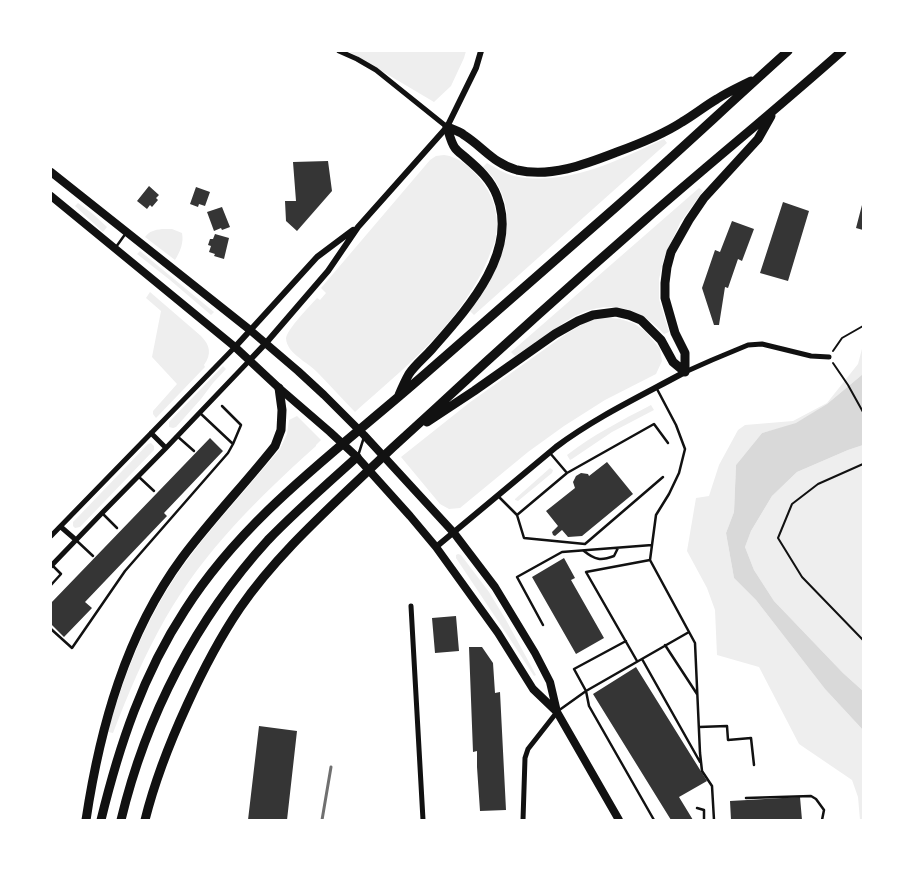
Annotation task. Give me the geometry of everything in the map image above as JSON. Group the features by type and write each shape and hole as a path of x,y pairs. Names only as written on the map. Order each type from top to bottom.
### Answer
{"highway":[{"path":"101,820 123,740 135,708 165,644 184,610 233,546 317,465 397,398 617,206 788,51"},
{"path":"145,820 151,795 180,721 213,651 236,615 289,548 326,510 516,334 638,226 842,51"},
{"path":"447,127 463,134 502,164 518,170 548,172 594,161 659,135 716,99 762,75"},
{"path":"685,372 686,353 675,333 665,298 667,267 671,252 688,220 710,192 758,139 774,110"},
{"path":"397,398 410,373 451,327 481,288 493,266 499,246 502,219 497,196 490,182 479,169 454,148 447,127"},
{"path":"406,435 474,391 555,334 593,315 616,312 641,320 661,340 673,362 685,372"},
{"path":"86,820 103,730 126,660 139,630 162,587 182,558 275,446 281,430 282,410 279,388"},
{"path":"121,820 139,762 166,692 196,636 241,572 268,540 357,457"}],"main road":[{"path":"51,172 266,343 324,395 364,435 454,533 495,587 535,654 550,682 558,712 619,820"},
{"path":"51,196 235,347 357,457 436,547 498,633 533,689 558,712"}],"street":[{"path":"339,51 376,70 447,127"},
{"path":"52,566 266,343 328,270 358,226 447,127 476,68 481,51"},
{"path":"51,536 235,347 316,257 358,226"},
{"path":"436,547 571,436 596,420 685,372 748,345 762,344 811,356 829,357"},
{"path":"151,433 166,448"},
{"path":"61,526 76,540"},
{"path":"411,606 423,820"},
{"path":"523,820 525,758 528,749 537,736 558,712"}],"lane":[{"path":"115,248 127,232"},
{"path":"656,388 676,425 685,449 679,473 656,515 650,560 695,643 702,771 712,786 714,820"},
{"path":"51,629 72,648 125,572 228,453 242,425 222,406"},
{"path":"200,413 234,444"},
{"path":"517,515 567,473 654,424 668,443"},
{"path":"357,457 364,435"},
{"path":"177,436 194,451"},
{"path":"550,452 567,473"},
{"path":"138,476 154,492"},
{"path":"498,496 517,515 524,538 585,544 663,477"},
{"path":"102,513 117,528"},
{"path":"76,540 93,556"},
{"path":"543,625 517,577 562,552 652,545"},
{"path":"584,551 592,558 604,559 614,556 618,548"},
{"path":"637,661 586,572 650,560"},
{"path":"51,585 61,574 52,566"},
{"path":"558,712 586,690 689,632"},
{"path":"626,641 574,669 586,690 589,706 654,820"},
{"path":"665,645 698,695"},
{"path":"642,659 702,764"},
{"path":"699,727 727,726 728,740 751,738 754,765"},
{"path":"746,798 811,796 816,799 824,810 822,820"},
{"path":"697,808 704,810 704,820"}],"path":[{"path":"863,326 842,338 829,357 863,412"},
{"path":"863,464 818,484 792,504 778,538 802,578 863,640"}],"shaded area":[{"path":"348,51 466,51 451,86 434,102"},
{"path":"664,139 667,143 474,315 470,311 497,266 507,232 504,199 495,180 483,167 487,163 514,176 553,178 592,170"},
{"path":"436,156 450,156 468,166 488,192 494,204 496,217 497,231 495,243 480,277 447,325 355,412 317,372 290,349 286,338 291,329 317,298 320,300 326,293 321,288 430,160"},
{"path":"699,188 703,191 680,223 664,258 659,279 659,299 669,332 664,334 638,313 617,307 607,307 595,309 572,318 515,356 511,352"},
{"path":"78,203 107,227 103,232 75,206"},
{"path":"172,229 182,233 181,247 175,260 145,237 152,231"},
{"path":"140,251 214,312 211,315 137,254"},
{"path":"150,292 201,336 209,350 205,367 156,418 153,411 177,384 152,357 161,311 146,298"},
{"path":"602,317 633,323 645,331 660,349 662,361 656,374 605,400 564,426 528,452 460,508 449,509 440,504 401,457 469,403 566,334 586,322"},
{"path":"863,345 863,374 827,404 796,424 762,433 736,465 734,512 726,533 734,578 756,600 825,689 863,730 863,820 860,820 858,797 852,780 799,744 759,667 717,655 715,610 707,588 687,551 696,498 709,496 719,465 738,430 745,425 793,421 827,403 858,364"},
{"path":"223,366 226,369 201,399 176,427 169,427 169,422"},
{"path":"863,374 863,445 797,472 772,496 751,531 745,547 754,570 774,601 843,673 863,691 863,730 825,689 756,600 734,578 726,533 734,512 736,465 762,433 796,423 827,404"},
{"path":"651,405 654,410 612,432 570,460 567,455 587,441"},
{"path":"297,416 321,440 233,526 180,594 157,633 113,733 108,732 120,692 135,653 163,597 180,569 201,542 280,449 287,434 289,420"},
{"path":"151,443 154,446 154,450 80,527 75,528 73,522"},
{"path":"863,445 863,691 843,673 774,601 754,570 745,547 751,531 772,496 797,472"},
{"path":"550,468 553,470 552,473 518,501 515,500 515,499"},
{"path":"458,554 461,555 489,592 536,675 534,676 456,558"}],"building":[{"path":"328,161 332,191 297,231 286,221 285,201 296,201 293,162"},
{"path":"149,186 159,195 156,198 158,200 152,207 150,205 147,209 137,201"},
{"path":"196,187 210,192 205,206 199,204 198,207 190,204"},
{"path":"783,202 809,211 788,281 760,273"},
{"path":"863,205 863,230 856,228"},
{"path":"222,207 230,227 214,231 207,212"},
{"path":"732,221 754,229 742,261 738,259 728,288 725,287 719,325 714,325 702,288 715,250 720,252"},
{"path":"215,234 229,238 224,259 214,256 215,254 209,252 211,246 208,245 210,239 213,239"},
{"path":"210,438 223,451 164,513 167,516 85,602 92,608 64,637 51,624 51,603"},
{"path":"607,462 633,494 582,536 568,537 562,530 555,536 553,535 552,532 558,526 546,511 575,488 573,482 576,476 581,473 588,474 589,476"},
{"path":"564,558 575,578 571,580 604,638 576,654 532,577"},
{"path":"456,616 459,651 435,653 432,618"},
{"path":"469,647 482,647 493,663 495,693 500,692 506,810 480,811 477,751 473,752"},
{"path":"636,667 707,781 679,797 693,820 671,820 593,694"},
{"path":"259,726 297,731 287,820 248,820"},
{"path":"800,797 802,820 731,820 730,801"}],"railway":[{"path":"322,820 331,767"}]}
